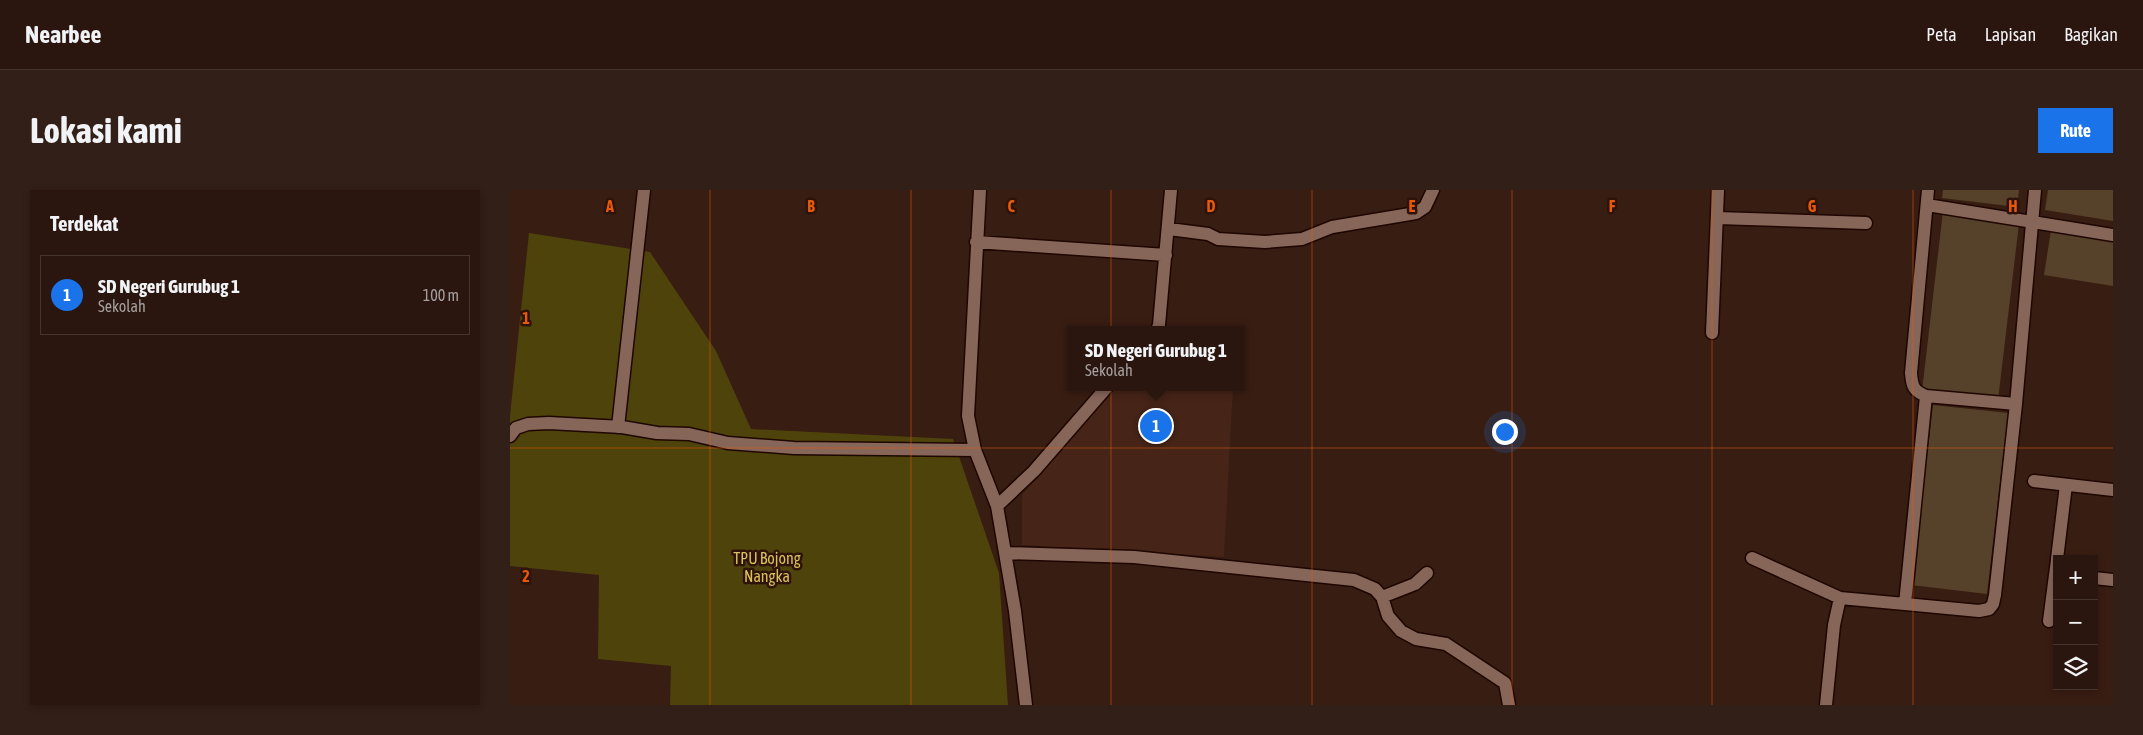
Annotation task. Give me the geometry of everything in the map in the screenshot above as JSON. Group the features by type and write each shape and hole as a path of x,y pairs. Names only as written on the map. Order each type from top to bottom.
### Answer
{"street":[{"path":"618,427 644,190"},
{"path":"980,190 968,416 975,450 997,506 1026,705"},
{"path":"1159,326 1169,229 1171,190"},
{"path":"1169,229 1208,234 1218,239 1265,242 1302,239 1332,227 1416,213 1425,207 1433,190"},
{"path":"1712,333 1718,190"},
{"path":"1928,190 1910,373 1912,386 1917,392 1926,396 2016,404"},
{"path":"1752,558 1800,578 1840,598 1979,611 1989,609 1993,604 2016,404 2035,190"},
{"path":"1926,205 2033,224 2113,235"},
{"path":"1717,218 1866,223"},
{"path":"976,242 1166,255"},
{"path":"997,506 1034,471 1104,391"},
{"path":"1905,604 1926,396"},
{"path":"510,436 516,428 528,424 549,423 618,427 656,433 689,434 728,443 794,448 975,450"},
{"path":"2034,481 2113,490"},
{"path":"2057,555 2066,485"},
{"path":"1005,553 1134,556 1354,580 1375,589 1382,597 1388,616 1401,631 1416,639 1446,644 1505,683 1509,705"},
{"path":"1382,597 1415,584 1427,573"},
{"path":"2098,578 2113,580"},
{"path":"2049,622 2053,595"},
{"path":"1826,705 1834,625 1840,598"}],"shaded area":[{"path":"1111,391 1233,391 1224,557 1022,545 1022,495"}],"green space":[{"name":"TPU Bojong Nangka","path":"529,233 650,252 716,351 751,429 953,439 999,573 1008,705 670,705 671,666 598,659 599,575 510,566 510,416"}],"building":[{"path":"1943,190 2019,190 2017,207 1942,198"},
{"path":"2048,190 2113,190 2113,221 2045,210"},
{"path":"1943,211 2019,224 1998,400 1922,391"},
{"path":"2051,230 2113,239 2113,286 2044,275"},
{"path":"1933,405 2008,413 1987,594 1911,585"}],"place":[{"name":"SD Negeri Gurubug 1","path":"1156,426"}]}
